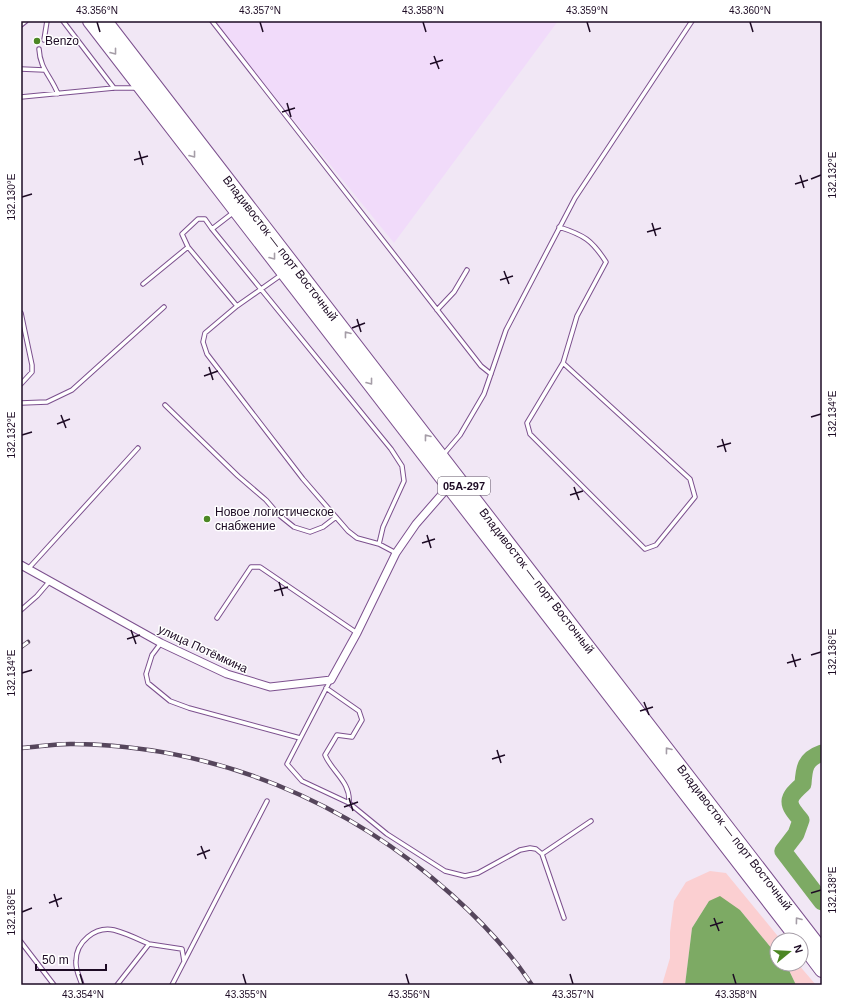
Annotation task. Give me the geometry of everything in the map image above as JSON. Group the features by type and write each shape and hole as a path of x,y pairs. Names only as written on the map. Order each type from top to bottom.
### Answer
{"highway":[{"name":"Владивосток — порт Восточный","path":"90,21 450,485 793,932"},
{"name":"Владивосток — порт Восточный","path":"105,21 442,456 822,951"},
{"name":"Владивосток — порт Восточный","path":"809,953 822,970"}],"street":[{"path":"331,680 357,633 396,553 416,524 450,485"},
{"name":"улица Потёмкина","path":"21,565 49,582 161,643 227,674 270,688 331,680"}],"lane":[{"path":"21,25 26,21"},
{"path":"44,40 47,21"},
{"path":"63,21 114,88"},
{"path":"212,21 437,310 482,366 491,374"},
{"path":"442,456 460,435 484,394 506,330 575,198 692,21"},
{"path":"40,49 40,61 44,70 52,80 58,94"},
{"path":"21,69 44,70"},
{"path":"21,97 114,88 142,88"},
{"path":"212,229 236,210"},
{"path":"237,306 188,247 182,234 198,220 204,219 260,290 283,314 392,449 402,466 404,481 383,527 379,544"},
{"path":"559,227 577,233 594,244 606,262 577,316 563,363 527,422 530,434 645,549 656,545 695,497 690,480 563,363"},
{"path":"143,284 188,247"},
{"path":"437,310 454,292 468,270"},
{"path":"285,273 237,306 206,333 203,342 207,354 303,479 336,517 357,538 379,544 396,553"},
{"path":"21,403 47,402 72,390 164,307"},
{"path":"21,313 32,365 32,372 21,384"},
{"path":"165,404 238,476 266,500 279,515 294,527 310,532 323,527 336,517"},
{"path":"28,569 138,448"},
{"path":"217,618 251,567 260,567 357,633"},
{"path":"21,610 37,596 49,582"},
{"path":"161,643 152,654 146,674 148,684 170,701 189,708 300,738"},
{"path":"331,680 287,764 302,781 349,803 387,834 445,871 465,876 478,873 520,850 530,848 536,849 542,854 564,918"},
{"path":"326,688 354,708 362,716 362,720 352,737 337,734 324,754 347,787 350,794 349,803"},
{"path":"172,985 267,801"},
{"path":"542,854 591,821"},
{"path":"82,985 76,963 77,950 87,937 100,930 115,930 149,944 182,950 184,961"},
{"path":"21,942 54,985"},
{"path":"117,985 149,944"}],"shaded area":[{"path":"213,21 558,21 394,243"},
{"path":"710,871 726,873 774,932 769,932 769,945 740,910 709,901 692,928 685,985 662,985 670,958 670,932 674,901 686,882"},
{"path":"720,896 740,910 769,945 769,972 790,972 796,985 685,985 692,928 709,901"},
{"path":"790,972 805,972 816,985 796,985"}],"waterway":[{"path":"822,753 816,755 806,765 803,784 791,798 791,805 801,820 796,834 783,851 822,902"}],"railway":[{"path":"21,647 28,642"},
{"path":"21,748 75,744 127,747 178,755 228,768 277,785 324,806 369,832 412,862 452,895 495,937 532,985"}],"place":[{"name":"Benzo","path":"37,41"},
{"name":"Новое логистическое снабжение","path":"207,519"}]}
